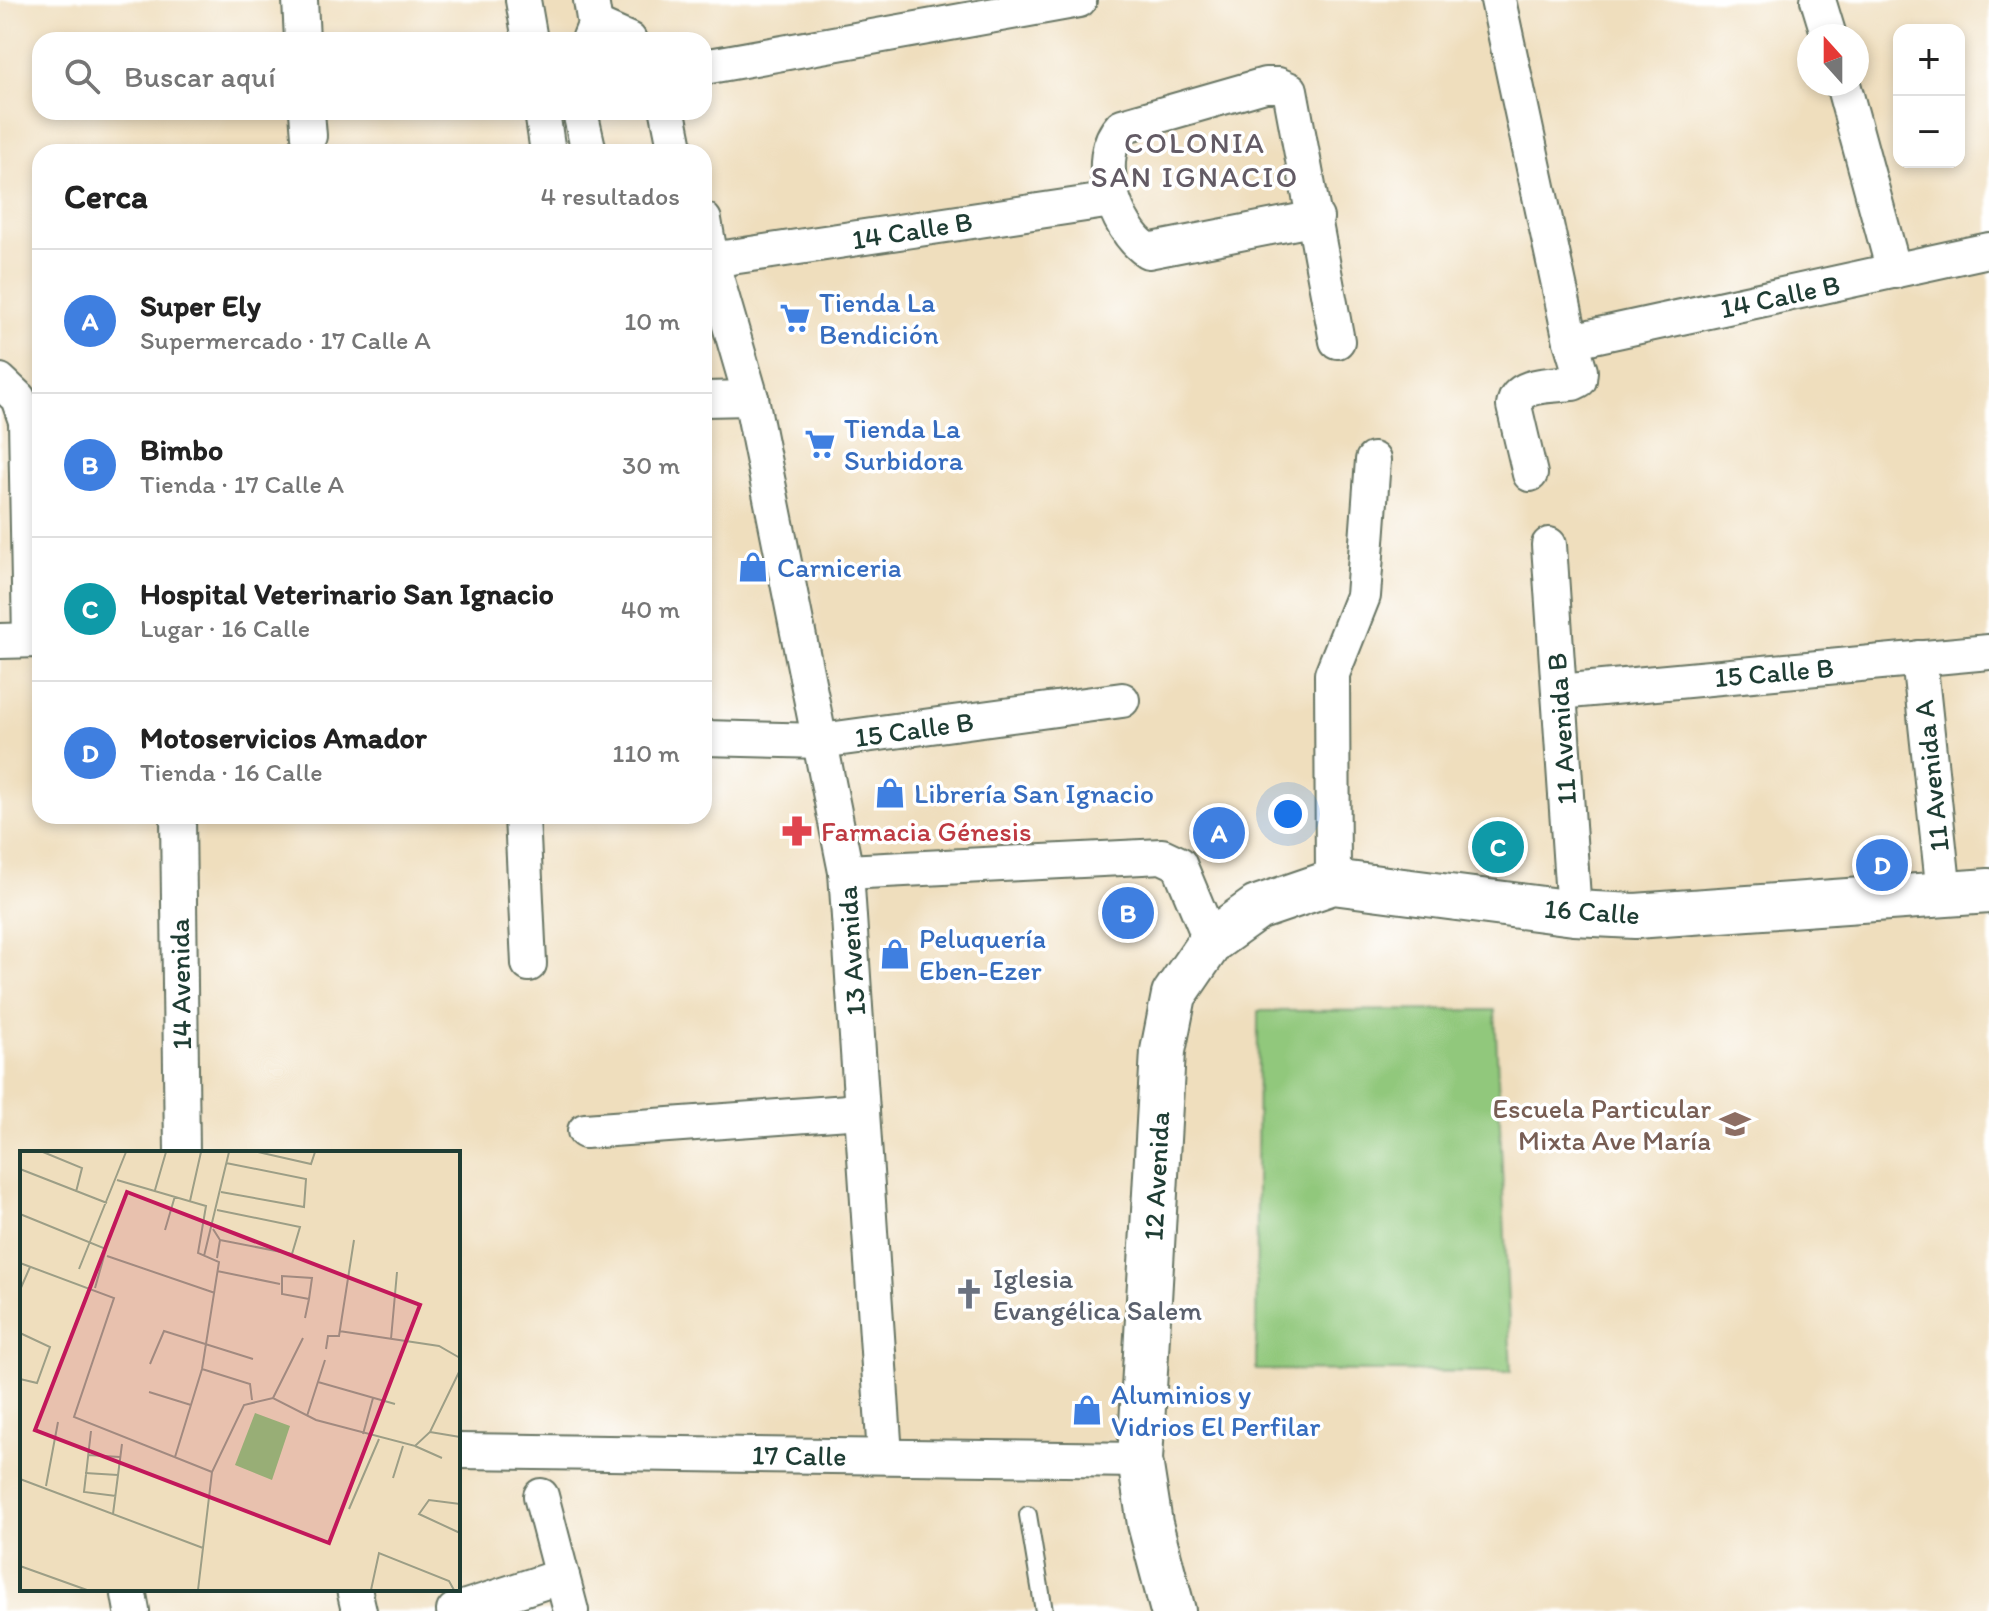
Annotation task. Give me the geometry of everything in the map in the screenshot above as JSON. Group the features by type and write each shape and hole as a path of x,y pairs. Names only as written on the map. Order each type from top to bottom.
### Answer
{"main road":[{"name":"16 Calle","path":"1211,941 1257,908 1333,882 1574,913 1635,916 1989,891"},
{"name":"12 Avenida","path":"1173,1611 1150,1524 1140,1460 1163,1051 1174,995 1211,941"}],"street":[{"path":"300,0 302,32"},
{"path":"523,0 529,32"},
{"path":"712,66 1079,0"},
{"path":"1498,0 1580,371 1579,380 1521,390 1515,396 1514,406 1530,474"},
{"path":"1818,0 1825,24"},
{"path":"592,22 613,32"},
{"path":"1316,218 1148,251 1138,245 1112,200 1109,145 1122,126 1265,85 1278,85 1290,90 1316,218 1337,341"},
{"path":"1846,96 1894,271"},
{"path":"543,120 547,144"},
{"path":"582,120 587,144"},
{"path":"670,120 674,144"},
{"name":"14 Calle B","path":"712,260 1112,200"},
{"name":"14 Calle B","path":"1571,341 1989,250"},
{"name":"13 Avenida","path":"712,263 751,398 846,872 885,1456"},
{"path":"2,381 32,419"},
{"path":"712,399 751,398"},
{"path":"23,640 32,443"},
{"path":"1333,882 1332,674 1363,596 1373,460"},
{"name":"11 Avenida B","path":"1549,545 1574,913"},
{"name":"15 Calle B","path":"1559,692 1989,652"},
{"name":"11 Avenida A","path":"1919,658 1944,894"},
{"name":"15 Calle B","path":"712,738 821,741 1122,700"},
{"name":"14 Avenida","path":"178,824 182,1151"},
{"path":"522,824 529,964"},
{"path":"846,872 1162,856 1179,864 1211,941"},
{"path":"585,1131 862,1111"},
{"name":"17 Calle","path":"460,1451 1140,1460"},
{"path":"541,1496 571,1611"},
{"path":"454,1611 562,1576"},
{"path":"128,1591 132,1611"},
{"path":"354,1591 359,1611"}],"lane":[{"path":"1028,1515 1044,1611"}],"green space":[{"path":"1495,1010 1511,1372 1256,1370 1258,1011"}],"place":[{"name":"Tienda La Bendición","path":"795,318"},
{"name":"Tienda La Surbidora","path":"820,444"},
{"name":"Carniceria","path":"753,567"},
{"name":"Librería San Ignacio","path":"890,793"},
{"name":"Farmacia Génesis","path":"797,831"},
{"name":"Super Ely","path":"1219,833"},
{"name":"Hospital Veterinario San Ignacio","path":"1498,847"},
{"name":"Motoservicios Amador","path":"1882,865"},
{"name":"Bimbo","path":"1128,913"},
{"name":"Peluquería Eben-Ezer","path":"895,954"},
{"name":"Escuela Particular Mixta Ave María","path":"1735,1124"},
{"name":"Iglesia Evangélica Salem","path":"969,1294"},
{"name":"Aluminios y Vidrios El Perfilar","path":"1087,1410"}],"district":[{"name":"COLONIA SAN IGNACIO","path":"1195,160"}]}
